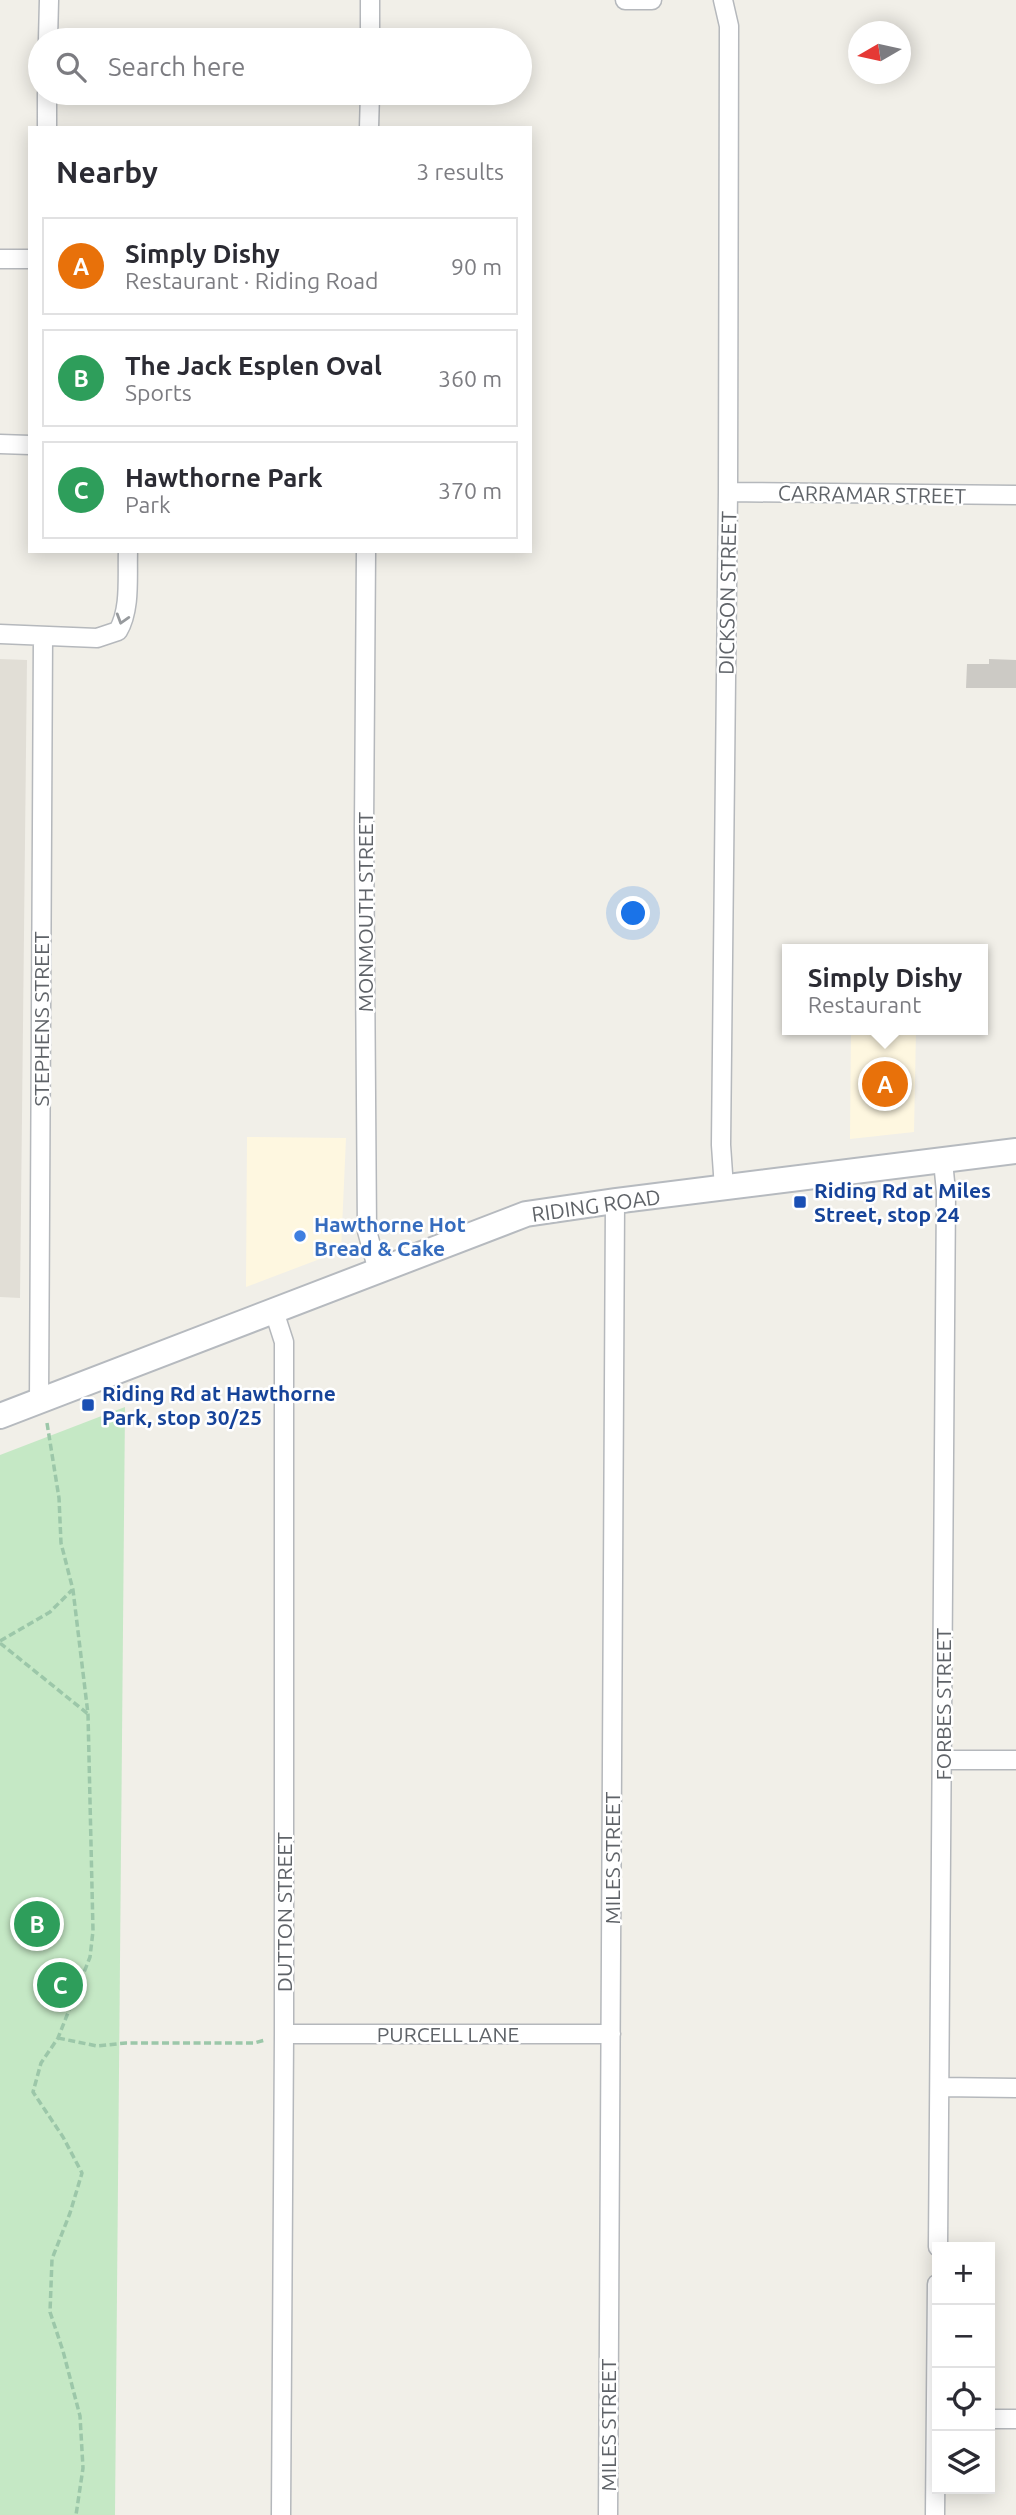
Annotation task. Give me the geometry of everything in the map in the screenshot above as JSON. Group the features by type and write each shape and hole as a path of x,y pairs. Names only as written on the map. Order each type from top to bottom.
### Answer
{"main road":[{"name":"RIDING ROAD","path":"0,1416 526,1214 615,1200 1016,1151"}],"street":[{"path":"48,0 48,28"},
{"path":"370,0 370,28"},
{"path":"625,0 652,0"},
{"name":"DICKSON STREET","path":"723,0 729,26 728,492 721,1131 724,1188"},
{"path":"47,105 47,126"},
{"path":"369,126 370,105"},
{"path":"0,259 28,259"},
{"path":"0,444 28,445"},
{"name":"CARRAMAR STREET","path":"728,492 1016,495"},
{"path":"0,634 97,638 118,631 126,606 128,553"},
{"name":"MONMOUTH STREET","path":"366,553 364,828 367,1231 378,1271"},
{"name":"STEPHENS STREET","path":"39,1402 43,636"},
{"name":"FORBES STREET","path":"938,2242 946,1199 943,1161"},
{"name":"MILES STREET","path":"608,2515 615,1200"},
{"name":"DUTTON STREET","path":"274,1311 284,1342 281,2515"},
{"path":"942,1760 1016,1760"},
{"name":"PURCELL LANE","path":"284,2034 611,2035"},
{"path":"941,2087 1016,2088"},
{"path":"936,2368 937,2305"},
{"path":"995,2419 1016,2419"},
{"path":"935,2515 936,2431"}],"path":[{"path":"39,1402 50,1431 59,1498 61,1543 73,1590 88,1714 93,1931 90,1957 58,2038 41,2063 33,2092 63,2137 82,2173 52,2259 50,2312 80,2416 83,2468 76,2515"},
{"path":"73,1590 50,1612 0,1642 88,1714"},
{"path":"58,2038 97,2046 126,2043 254,2043 284,2034"}],"shaded area":[{"path":"0,659 27,660 20,1298 0,1297"},
{"path":"851,1035 916,1035 914,1132 850,1139"},
{"path":"247,1137 346,1138 341,1251 246,1287"}],"green space":[{"path":"125,1407 115,2515 0,2515 0,1455"}],"building":[{"path":"989,659 1016,660 1016,688 966,688 967,664 989,664"}],"place":[{"name":"Simply Dishy","path":"885,1084"},
{"name":"Riding Rd at Miles Street, stop 24","path":"800,1202"},
{"name":"Hawthorne Hot Bread & Cake","path":"300,1236"},
{"name":"Riding Rd at Hawthorne Park, stop 30/25","path":"88,1405"},
{"name":"The Jack Esplen Oval","path":"37,1924"},
{"name":"Hawthorne Park","path":"60,1985"}]}
